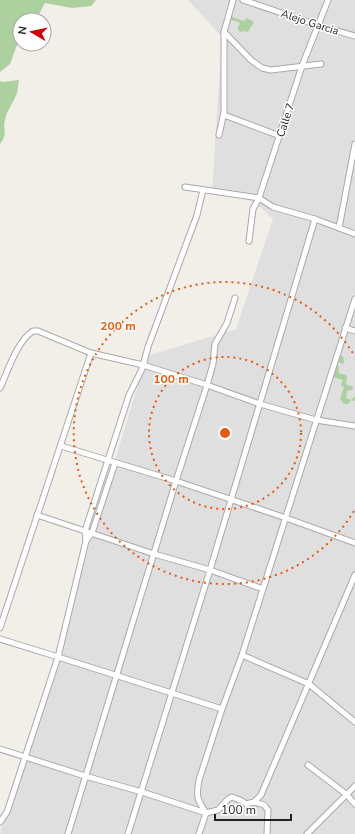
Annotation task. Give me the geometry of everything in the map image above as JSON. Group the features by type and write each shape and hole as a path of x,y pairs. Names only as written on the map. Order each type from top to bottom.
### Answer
{"street":[{"path":"219,135 224,115 224,32 233,0"},
{"name":"Alejo Garcia","path":"243,0 355,36"},
{"name":"Calle 7","path":"248,241 253,209 259,198 302,66 328,0"},
{"path":"224,32 251,60 262,68 271,70 321,64"},
{"path":"224,115 280,136"},
{"path":"339,228 355,144"},
{"path":"185,187 259,198 273,207 315,219 355,234"},
{"path":"0,822 7,812 58,657 86,541 85,531 129,395 143,365 148,347 197,215 203,190"},
{"path":"128,834 210,570 315,219"},
{"path":"68,834 176,481 207,386 213,364 215,344 227,323 235,298"},
{"path":"199,834 206,814 198,799 197,792 199,780 222,708 242,655 355,299"},
{"path":"345,328 355,331"},
{"path":"0,388 20,346 28,334 33,331 38,331 91,353 143,365 260,404 316,420 355,426"},
{"path":"0,628 91,353"},
{"path":"61,446 176,481 355,543"},
{"path":"86,541 92,533 115,463"},
{"path":"37,515 263,588"},
{"path":"254,802 261,795 355,575"},
{"path":"0,639 222,708"},
{"path":"242,655 308,684 355,722"},
{"path":"0,749 85,776 142,792 206,814 218,810 228,799 232,797 246,804 254,802 264,805 268,810 267,834"},
{"path":"308,765 346,794 355,804"},
{"path":"307,834 355,786"}],"shaded area":[{"path":"188,0 355,0 355,834 0,834 147,356 236,329 273,219 253,201 212,192 222,37"}],"green space":[{"path":"0,0 96,0 91,6 72,8 45,3 40,12 12,12 12,52 14,52 10,64 0,72"},
{"path":"231,13 232,17 244,21 247,18 254,22 247,33 246,31 240,32 238,30 238,26 240,25 239,22 228,19"},
{"path":"19,80 17,93 6,116 4,123 5,134 0,144 0,81"},
{"path":"340,356 343,356 344,362 343,364 339,362 338,364 339,373 346,375 346,383 347,385 352,386 353,390 347,391 346,398 351,400 348,404 344,404 340,399 344,387 341,385 343,380 333,377 332,374"}]}
